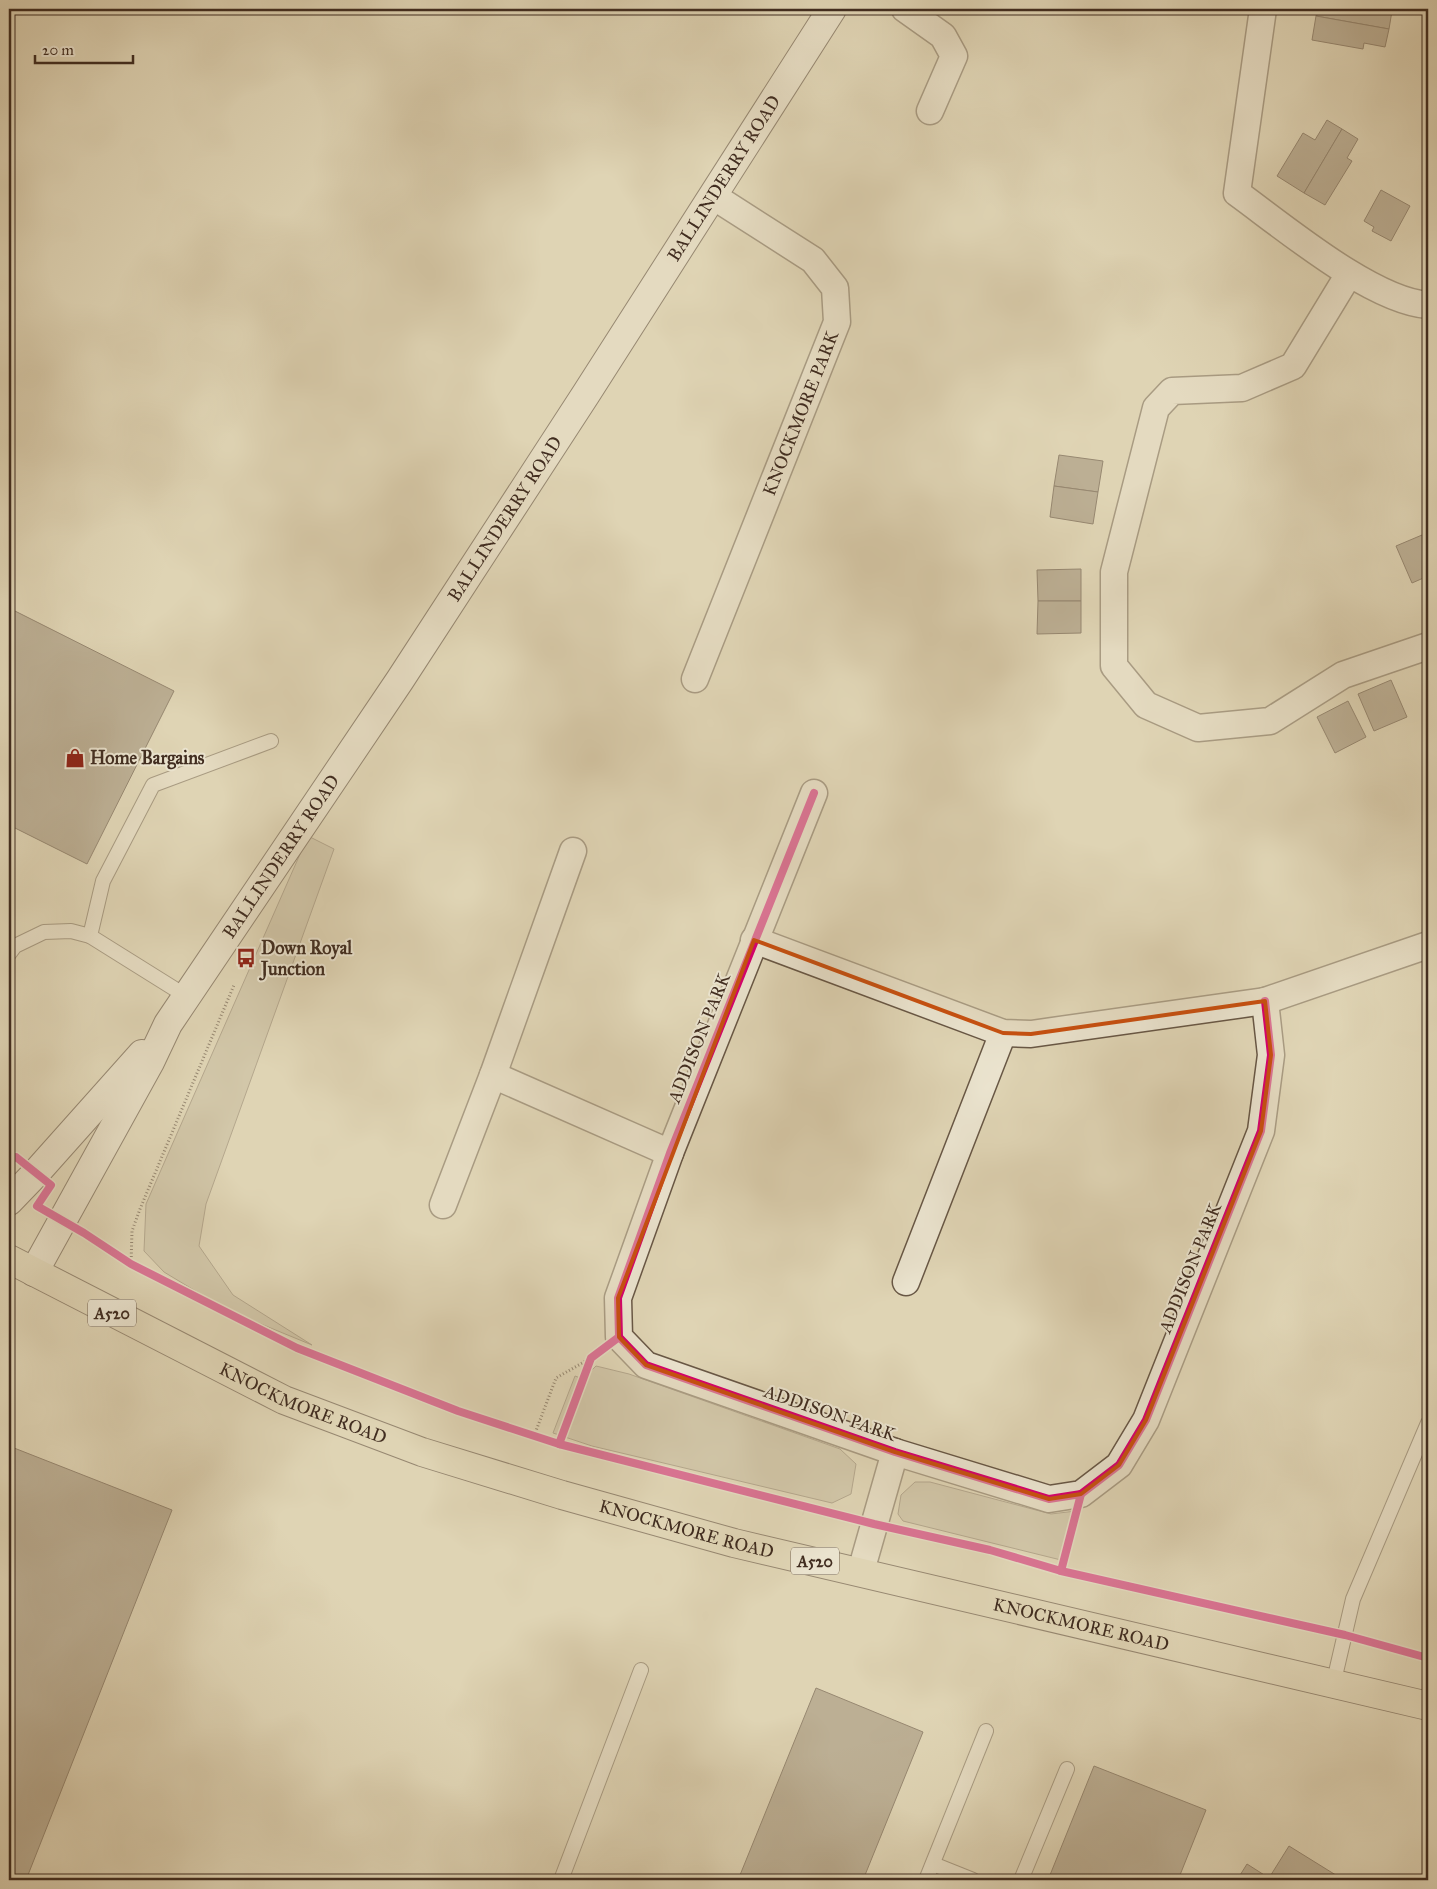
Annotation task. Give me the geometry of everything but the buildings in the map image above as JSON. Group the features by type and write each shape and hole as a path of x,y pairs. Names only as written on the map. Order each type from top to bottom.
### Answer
{"main road":[{"name":"BALLINDERRY ROAD","path":"34,1272 150,1062 168,1024 405,672 832,9"},
{"name":"BALLINDERRY ROAD","path":"9,1201 168,1024"},
{"name":"KNOCKMORE ROAD","path":"9,1259 284,1400 422,1452 562,1495 734,1543 1428,1706"}],"street":[{"path":"905,9 943,36 954,56 930,111"},
{"path":"1263,9 1237,193 1349,274 1412,304 1428,305"},
{"name":"KNOCKMORE PARK","path":"695,679 837,322 835,288 812,260 713,196"},
{"path":"1349,274 1293,366 1242,388 1172,391 1156,408 1114,572 1114,666 1146,705 1198,728 1270,721 1343,675 1428,646"},
{"name":"ADDISON PARK","path":"814,793 670,1153 618,1298 619,1337 646,1365 894,1452 1049,1499 1081,1494 1119,1465 1146,1420 1261,1131 1270,1055 1265,1000"},
{"path":"443,1205 493,1075 573,851"},
{"path":"754,940 1003,1033 1031,1034 1265,1000 1428,945"},
{"path":"906,1282 1003,1033"},
{"path":"493,1075 670,1153"},
{"name":"ADDISON PARK","path":"861,1572 894,1452"}],"lane":[{"path":"90,936 104,881 153,785 271,741"},
{"path":"9,954 15,946 44,932 71,931 90,936 186,996"},
{"path":"1333,1684 1353,1599 1428,1423"},
{"path":"561,1880 641,1670"},
{"path":"926,1880 986,1731"},
{"path":"1021,1880 1067,1769"},
{"path":"933,1864 973,1880"}],"path":[{"path":"135,1266 132,1232 140,1209 236,982"},
{"path":"124,1260 135,1266"},
{"path":"526,1433 538,1437 556,1378 591,1358 619,1337"},
{"path":"584,1375 591,1358"}],"highlighted area":[{"path":"754,940 1003,1033 1031,1034 1265,1001 1271,1055 1261,1131 1146,1420 1119,1465 1081,1494 1049,1499 895,1452 646,1365 619,1337 618,1298"}],"shaded area":[{"path":"308,836 334,849 206,1204 199,1246 233,1295 312,1345 227,1310 164,1272 144,1251 146,1204"},
{"path":"596,1366 629,1374 840,1449 856,1464 851,1494 832,1503 592,1446 553,1433 575,1376 583,1379"},
{"path":"915,1482 930,1482 1051,1514 1076,1511 1061,1560 903,1521 898,1514 901,1495"}],"cycle path":[{"path":"814,793 670,1153 618,1298 619,1337 646,1365 895,1452 1049,1499 1081,1494 1119,1465 1146,1420 1261,1131 1271,1055 1265,1001"},
{"path":"9,1160 16,1157 51,1185 37,1206 84,1233 131,1264 297,1348 458,1411 559,1444 874,1524 990,1550 1061,1571 1345,1635 1428,1658"},
{"path":"559,1444 591,1358 619,1337"},
{"path":"1061,1571 1081,1494"}],"place":[{"name":"Home Bargains","path":"75,758"},
{"name":"Down Royal Junction","path":"246,958"}]}
